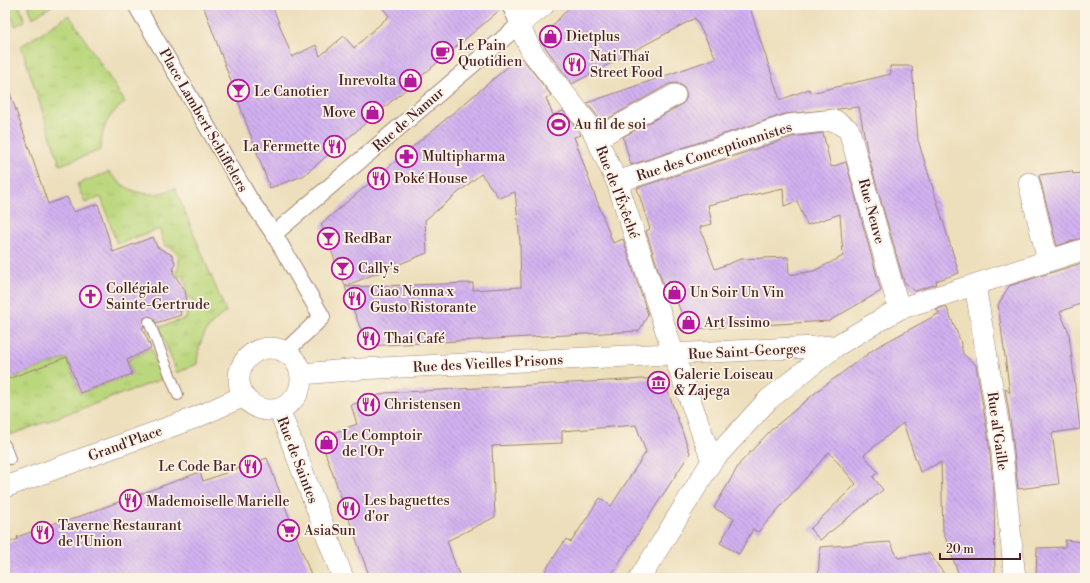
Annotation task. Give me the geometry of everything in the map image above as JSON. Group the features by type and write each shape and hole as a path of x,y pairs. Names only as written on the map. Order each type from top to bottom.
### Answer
{"street":[{"name":"Place Lambert Schiffelers","path":"136,5 249,198 274,234"},
{"path":"510,5 519,26"},
{"name":"Rue de Namur","path":"274,234 544,5"},
{"name":"Rue de l'Évêché","path":"519,26 532,52 597,138 617,182 674,355"},
{"path":"597,138 675,95"},
{"name":"Rue des Conceptionnistes","path":"617,182 789,125 834,120"},
{"name":"Rue Neuve","path":"834,120 849,130 899,309"},
{"path":"1029,183 1048,261"},
{"path":"274,234 322,317 286,351"},
{"name":"Rue Saint-Georges","path":"640,578 712,461 768,400 836,346 899,309 1085,249"},
{"name":"Rue al'Gaille","path":"974,285 1000,434 1015,578"},
{"name":"Rue Saint-Georges","path":"712,461 674,355 836,346"},
{"path":"266,348 276,348 286,351 297,361 302,374 301,385 297,396 289,404 279,409 269,410 260,408 244,396 240,386 239,376 242,366 248,357 256,351 266,348"},
{"name":"Rue des Vieilles Prisons","path":"302,374 360,369 674,355"},
{"name":"Grand'Place","path":"5,487 197,417 244,396"},
{"name":"Rue de Saintes","path":"279,409 343,578"}],"lane":[{"path":"149,322 178,395"},
{"path":"5,445 10,459"}],"green space":[{"path":"7,5 19,5 25,21 15,26"},
{"path":"28,5 53,5 33,18"},
{"path":"69,15 125,102 110,117 104,129 101,150 60,165 21,46"},
{"path":"109,172 123,185 139,192 157,194 175,188 226,312 214,322 205,334 199,348 197,364 177,373 159,327 187,318 186,314 196,310 191,297 183,300 179,291 187,288 183,275 178,277 176,273 179,264 177,252 170,247 165,246 159,229 117,244 101,197 85,203 77,184"},
{"path":"151,348 162,379 10,435 5,421 5,380 67,358 80,393 132,374 128,360"}],"building":[{"path":"203,5 272,5 292,57 316,45 320,56 344,36 354,48 389,16 380,5 501,5 501,9 303,176 270,188"},
{"path":"571,5 749,5 780,100 809,89 811,93 891,74 890,66 912,66 918,140 959,273 936,281 937,284 915,291 904,282 868,155 859,107 785,114 631,165 623,137 681,105 687,96 685,89 676,83 669,84 602,122 587,103 716,58 695,18 572,84 540,40"},
{"path":"522,58 551,95 546,98 553,115 563,111 581,135 574,137 591,185 613,243 623,239 648,315 639,331 367,346 345,287 473,283 473,290 521,287 520,242 515,192 499,198 481,174 425,220 427,253 345,286 321,224 516,60 518,62"},
{"name":"Collégiale Sainte-Gertrude","path":"5,90 9,90 48,204 67,197 73,212 98,204 113,252 153,237 157,247 172,255 175,263 173,273 185,290 188,308 180,311 181,315 156,323 150,316 144,318 144,327 142,327 151,348 127,360 132,374 80,393 67,357 5,380"},
{"path":"823,133 831,167 846,162 881,291 829,321 693,329 685,323 669,280 664,288 646,231 650,229 637,188 792,137","holes":["783,188 784,206 797,201 807,225 840,214 843,256 814,271 789,275 788,257 741,259 715,269 700,227 712,224 708,205"]},
{"path":"1072,171 1073,174 1081,173 1085,184 1085,237 1057,246 1039,175"},
{"path":"1085,262 1085,302 1060,312 1069,333 1080,429 1052,433 1059,484 1018,489 1005,388 1010,393 998,305 1009,286"},
{"path":"946,306 960,340 963,354 976,365 988,436 994,492 995,578 960,578 943,531 941,462 920,472 903,423 864,455 878,472 873,477 883,490 820,540 810,529 856,484 829,452 758,532 753,529 739,554 720,543 734,519 714,508 740,463 771,430 820,389 877,347 940,313 936,310"},
{"path":"663,378 690,453 609,578 556,578 545,571 566,539 571,542 600,498 611,506 646,452 636,425 562,431 562,443 492,446 495,517 447,541 460,578 370,578 320,438 357,424 351,405 385,393"},
{"path":"267,458 312,578 5,578 5,544 18,539 17,537 66,519 67,521 200,472 203,481"},
{"path":"1065,540 1085,542 1085,578 1036,577 1037,548 1065,547"},
{"path":"890,542 898,558 929,553 947,578 818,578 820,547"}],"place":[{"name":"Dietplus","path":"551,36"},
{"name":"Le Pain Quotidien","path":"442,53"},
{"name":"Nati Thaï Street Food","path":"574,64"},
{"name":"Inrevolta","path":"411,80"},
{"name":"Le Canotier","path":"238,91"},
{"name":"Move","path":"372,112"},
{"name":"Au fil de soi","path":"559,124"},
{"name":"La Fermette","path":"335,146"},
{"name":"Multipharma","path":"406,156"},
{"name":"Poké House","path":"379,178"},
{"name":"RedBar","path":"329,238"},
{"name":"Cally's","path":"343,268"},
{"name":"Un Soir Un Vin","path":"675,292"},
{"name":"Collégiale Sainte-Gertrude","path":"90,296"},
{"name":"Ciao Nonna x Gusto Ristorante","path":"354,299"},
{"name":"Art Issimo","path":"688,322"},
{"name":"Thai Café","path":"368,338"},
{"name":"Galerie Loiseau & Zajega","path":"659,382"},
{"name":"Christensen","path":"369,404"},
{"name":"Le Comptoir de l'Or","path":"327,443"},
{"name":"Le Code Bar","path":"251,466"},
{"name":"Mademoiselle Marielle","path":"130,501"},
{"name":"Les baguettes d'or","path":"349,508"},
{"name":"AsiaSun","path":"289,530"},
{"name":"Taverne Restaurant de l'Union","path":"42,533"}]}
